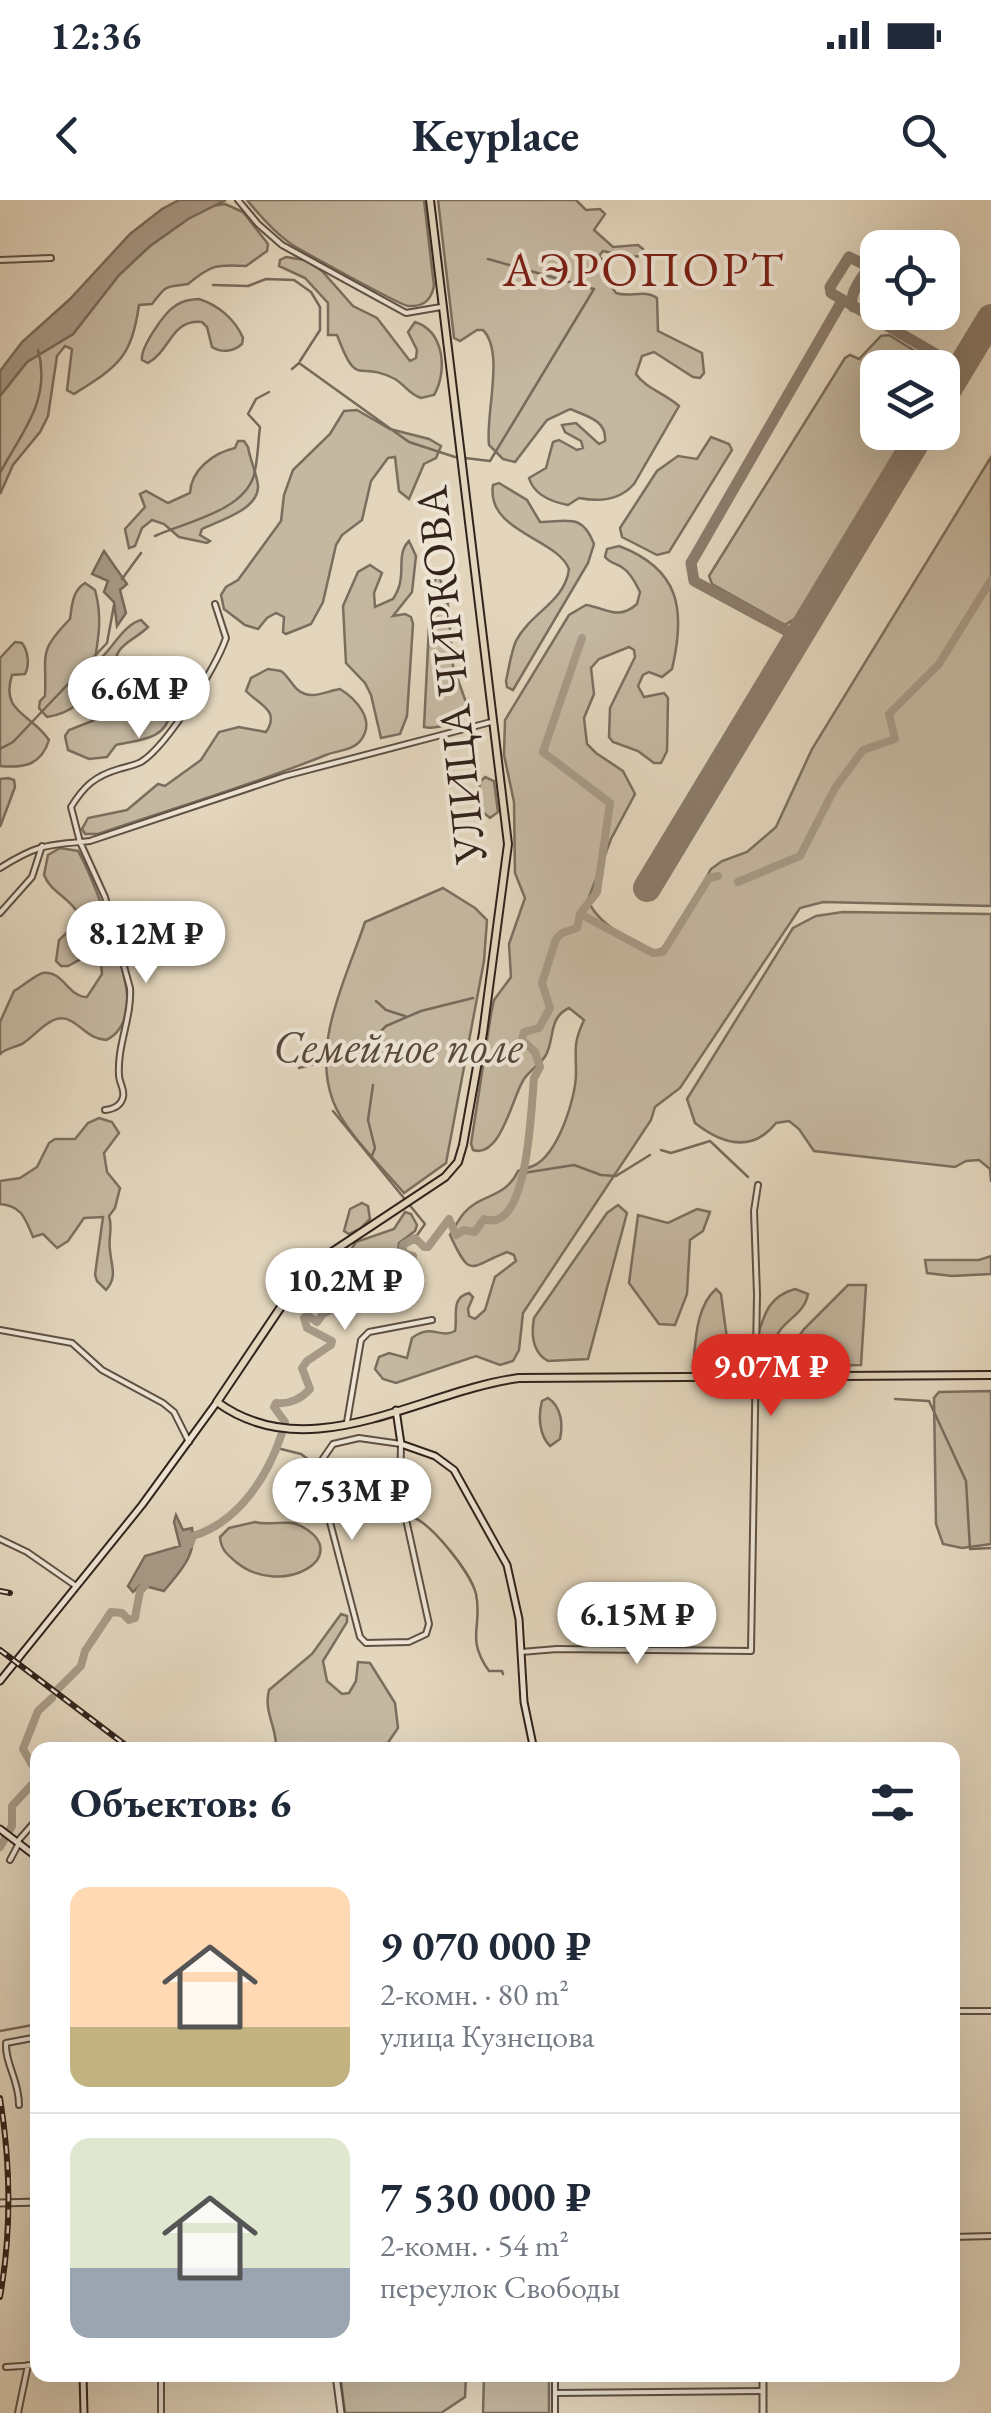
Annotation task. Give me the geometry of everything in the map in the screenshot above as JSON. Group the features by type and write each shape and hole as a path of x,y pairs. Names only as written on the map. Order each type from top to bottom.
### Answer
{"main road":[{"name":"УЛИЦА ЧИРКОВА","path":"0,1680 189,1442 314,1264 445,1177 458,1162 464,1145 508,844 430,200"},
{"path":"217,1402 240,1417 264,1425 321,1430 479,1385 519,1378 991,1375"},
{"path":"396,1410 401,1444 444,1461 462,1482 506,1565 516,1603 524,1702 532,1742"},
{"path":"1,1830 30,1852"},
{"path":"0,2203 30,2202"},
{"path":"83,2382 84,2413"},
{"path":"337,2382 340,2413"},
{"path":"763,2382 763,2413"}],"street":[{"path":"239,201 282,245 406,313 443,306"},
{"path":"0,260 51,258"},
{"path":"105,1110 115,1108 124,1092 118,1068 131,1002 130,988 105,897 80,842 71,807 99,774 140,763 180,719 226,638 216,604"},
{"path":"0,868 42,846 80,842 286,776 493,722"},
{"path":"0,913 32,877 42,846"},
{"path":"522,1652 751,1651 754,1211 758,1185"},
{"path":"347,1424 360,1340 368,1332 432,1320"},
{"path":"0,1330 72,1343 102,1370 174,1412 189,1442"},
{"path":"359,1438 401,1444 400,1492 429,1624 426,1634 409,1642 366,1643 360,1637 325,1503 309,1480 328,1449 339,1442 359,1438"},
{"path":"0,1539 27,1552 76,1586"},
{"path":"10,1860 16,1841 30,1826"},
{"path":"960,2011 991,2011"},
{"path":"19,2105 17,2079 6,2054 6,2042 30,2038"},
{"path":"960,2237 991,2236"},
{"path":"6,2367 28,2365 18,2413"},
{"path":"161,2382 161,2413"},
{"path":"555,2382 555,2413"},
{"path":"555,2393 763,2390"}],"green space":[{"path":"247,200 424,200 434,286 431,295 426,302 414,306 388,297 291,244"},
{"path":"438,200 576,200 586,210 600,209 605,214 594,230 613,247 638,245 643,249 641,256 629,257 603,251 599,256 611,271 609,283 616,293 657,298 658,331 702,353 704,373 700,378 693,377 654,352 642,356 636,374 679,406 634,484 622,494 602,500 579,498 568,505 544,497 531,484 529,478 546,468 553,442 559,440 577,450 583,448 581,441 565,432 562,425 576,423 599,444 605,441 599,423 570,409 547,420 515,462 503,459 489,445 493,353 483,330 460,341 454,338"},
{"path":"225,204 243,212 268,244 267,251 246,266 209,269 188,284 167,288 152,304 139,305 127,350 112,368 74,394 67,390 72,349 65,346 57,356 48,416 13,465 0,494 0,396 27,362 73,334 119,275 150,246 188,219 212,206"},
{"path":"286,257 305,260 322,271 353,306 377,318 410,361 416,358 417,350 408,332 415,322 425,327 441,353 441,375 434,395 421,398 395,379 355,368 337,335 328,335 328,303 305,278 279,266"},
{"path":"199,299 231,319 240,331 242,344 231,350 216,349 207,327 202,322 192,322 177,330 156,357 148,363 142,360 149,339 170,310 184,301"},
{"path":"889,335 913,350 868,350 881,336"},
{"path":"850,355 859,359 860,450 899,450 796,618 785,625 712,584 709,576 845,358"},
{"path":"357,410 390,429 441,446 436,458 424,464 409,499 399,491 395,457 388,458 371,481 362,520 342,535 336,545 323,602 311,624 286,634 284,617 276,613 258,629 245,625 224,609 221,595 238,580 281,521 284,495 293,470 330,434 344,411"},
{"path":"711,437 729,444 732,450 669,552 657,555 622,537 620,528 657,471 678,456 697,459"},
{"path":"238,441 244,441 248,447 256,477 257,494 252,502 202,529 200,535 210,541 207,543 179,537 164,524 152,520 142,528 135,546 129,548 125,529 145,507 140,494 146,491 168,503 190,493 199,470 211,458 235,448"},
{"path":"991,457 991,906 823,902 800,908 680,1088 655,1107 651,1120 523,1313 519,1350 513,1361 500,1365 476,1356 396,1383 383,1379 375,1369 379,1357 389,1353 407,1358 412,1338 419,1334 455,1331 457,1303 463,1295 469,1293 473,1297 469,1316 475,1319 485,1310 495,1277 516,1261 514,1255 507,1252 472,1266 462,1259 450,1235 470,1207 507,1186 518,1171 542,1160 558,1138 573,1097 577,1041 584,1020 569,1008 558,1017 546,1055 524,1079 498,1136 483,1150 473,1150 491,1014 494,1000 511,977 509,944 525,898 515,873 514,802 504,755 505,720 569,615 586,605 618,613 637,604 640,592 635,582 626,570 605,557 607,549 619,546 655,567 674,594 677,610 672,669 662,677 649,672 643,675 638,686 644,697 664,693 668,698 667,751 661,763 654,763 609,737 610,708 635,657 629,647 599,659 591,668 594,694 584,718 587,744 623,771 635,794 611,839 588,900 607,925 656,951 668,946 711,869 747,852 776,827 812,749"},
{"path":"499,483 527,500 540,522 578,523 594,544 588,563 513,690 506,681 516,641 561,590 569,569 551,549 500,514 493,485"},
{"path":"409,541 416,556 412,592 393,616 405,614 413,624 407,716 400,734 381,738 371,695 346,663 343,606 358,572 370,565 382,573 374,593 375,607 393,599 400,582 402,553"},
{"path":"438,576 447,593 453,666 467,705 455,720 430,728 424,727 431,586"},
{"path":"85,583 95,590 99,608 95,659 99,660 123,632 141,620 148,627 120,650 116,673 128,678 144,699 163,702 170,712 168,721 157,733 116,745 107,757 89,759 68,750 65,736 69,730 105,716 105,682 95,680 82,700 64,712 47,717 39,708 45,696 48,647 70,619 75,594"},
{"path":"15,642 22,643 28,658 25,674 12,675 10,697 19,712 49,740 46,749 30,764 0,766 0,658"},
{"path":"268,669 281,671 303,693 313,695 340,689 346,693 365,718 365,732 358,744 98,834 85,834 82,829 88,818 127,810 158,784 165,786 201,760 219,732 239,727 266,732 269,713 246,691 251,678"},
{"path":"485,777 494,781 498,812 490,818 483,812 479,783"},
{"path":"0,779 14,780 15,787 0,827"},
{"path":"60,848 78,851 93,883 124,976 126,1014 117,1031 106,1040 71,1021 57,1019 0,1054 0,1022 14,991 40,974 50,973 75,993 87,997 102,974 100,955 94,952 68,966 56,961 59,940 79,915 44,875 48,855"},
{"name":"Семейное поле","path":"443,888 487,920 484,961 446,1163 404,1193 338,1112 327,1079 326,1056 334,1010 365,922"},
{"path":"843,912 991,914 991,1182 990,1169 979,1160 955,1167 814,1151 789,1121 776,1123 747,1142 726,1140 695,1123 687,1099 793,928 816,916"},
{"path":"99,1118 112,1122 119,1133 104,1153 107,1172 120,1188 109,1216 113,1276 106,1290 95,1275 103,1217 84,1218 68,1241 57,1248 43,1234 33,1237 18,1210 0,1204 0,1181 20,1178 37,1167 49,1143 55,1139 75,1139 88,1123"},
{"path":"362,1203 368,1206 370,1219 349,1234 344,1231 350,1209"},
{"path":"618,1205 627,1213 588,1359 548,1361 534,1342 534,1318 607,1213"},
{"path":"697,1209 710,1212 703,1231 690,1240 687,1294 675,1325 659,1324 629,1283 638,1215 668,1223"},
{"path":"405,1212 411,1214 417,1225 399,1243 397,1269 392,1273 354,1260 352,1248 356,1242 394,1229"},
{"path":"991,1256 991,1274 927,1273 925,1260 979,1260"},
{"path":"848,1285 866,1285 861,1365 777,1367 804,1329"},
{"path":"716,1289 721,1294 728,1346 743,1358 743,1365 737,1367 710,1367 694,1356 702,1311"},
{"path":"795,1289 808,1294 804,1305 765,1350 756,1341 764,1316 772,1302"},
{"path":"991,1391 991,1544 962,1548 943,1544 936,1524 934,1398 939,1392"},
{"path":"548,1398 559,1411 561,1422 560,1439 550,1446 540,1419 542,1401"},
{"path":"255,1522 301,1526 316,1537 321,1549 317,1560 291,1575 273,1576 254,1573 236,1562 223,1549 220,1537 229,1528"},
{"path":"341,1614 347,1616 323,1661 327,1681 342,1694 349,1693 356,1681 358,1662 370,1663 395,1703 398,1728 388,1742 275,1742 269,1690 312,1654"},
{"path":"341,2382 466,2382 465,2397 441,2413 345,2413"},
{"path":"484,2382 549,2382 549,2413 483,2413"}],"shaded area":[{"path":"179,200 226,200 188,219 150,246 119,275 73,334 27,362 0,396 0,371 22,342 70,299 130,234"},
{"path":"104,551 127,584 120,590 126,613 117,626 114,602 104,592 108,581 92,574"},
{"path":"176,1515 183,1530 192,1528 192,1547 186,1562 164,1591 141,1585 133,1592 128,1586 145,1556 180,1546"}],"waterway":[{"path":"465,458 490,461 594,289 488,259"},
{"path":"213,285 248,286 266,279 294,280 311,292 320,307 320,330 300,361"},
{"path":"0,473 38,400 38,350"},
{"path":"292,369 299,363 409,442 455,457"},
{"path":"155,536 226,506 248,487 254,475 260,427 248,414 256,399 269,392"},
{"path":"122,579 141,553"},
{"path":"738,882 800,856 835,788 863,750 895,739 889,714 939,664 991,580"},
{"path":"0,749 13,742 107,643 114,605"},
{"path":"284,1426 274,1407 276,1403 295,1400 310,1389 302,1368 332,1341 307,1328 304,1318 307,1315 317,1322 332,1309 333,1289 353,1276 357,1283 375,1289 373,1286 386,1280 398,1279 403,1267 412,1266 413,1256 403,1253 403,1245 415,1238 428,1247 449,1219 456,1235 464,1230 475,1232 484,1219 499,1219 510,1208 519,1189 529,1139 534,1078 540,1067 535,1052 522,1040 524,1032 539,1028 550,1008 542,983 556,939 577,928 580,914 597,892 610,803 543,752 582,638"},
{"path":"580,914 653,953 663,952 709,878 718,876"},
{"path":"299,1068 360,1052 386,1026 421,1011 473,998"},
{"path":"376,1001 386,1010 405,1016"},
{"path":"371,1158 375,1148 368,1120 373,1085"},
{"path":"333,1111 425,1224 415,1238"},
{"path":"661,1150 671,1153 710,1141 748,1177"},
{"path":"523,1173 574,1165 616,1176 650,1155"},
{"path":"895,1399 929,1401 966,1481 970,1549 991,1548"},
{"path":"190,1544 193,1536 238,1509 260,1481 282,1433"},
{"path":"277,1448 309,1460"},
{"path":"326,1476 371,1507 397,1510"},
{"path":"410,1516 439,1538 467,1574 478,1605 478,1649 489,1671 503,1674"},
{"path":"58,1689 81,1666 85,1651 111,1612 122,1613 129,1620 135,1618 140,1591 149,1581"},
{"path":"30,1761 23,1749 38,1711 52,1698"},
{"path":"0,1847 12,1826 12,1806 30,1787"},
{"path":"0,2031 30,2025"}],"taxiway":[{"path":"860,262 849,257 830,287 831,293 860,310"},
{"path":"853,307 852,298 860,280"},
{"path":"798,637 694,581 691,563 842,301"},
{"path":"895,330 946,360 968,356"}],"runway":[{"path":"960,369 991,318"},
{"path":"647,888 911,450"}],"railway":[{"path":"0,1591 10,1593"},
{"path":"0,1650 121,1742"},
{"path":"0,2098 9,2198 0,2297"}],"district":[{"name":"АЭРОПОРТ","path":"644,269"}]}
